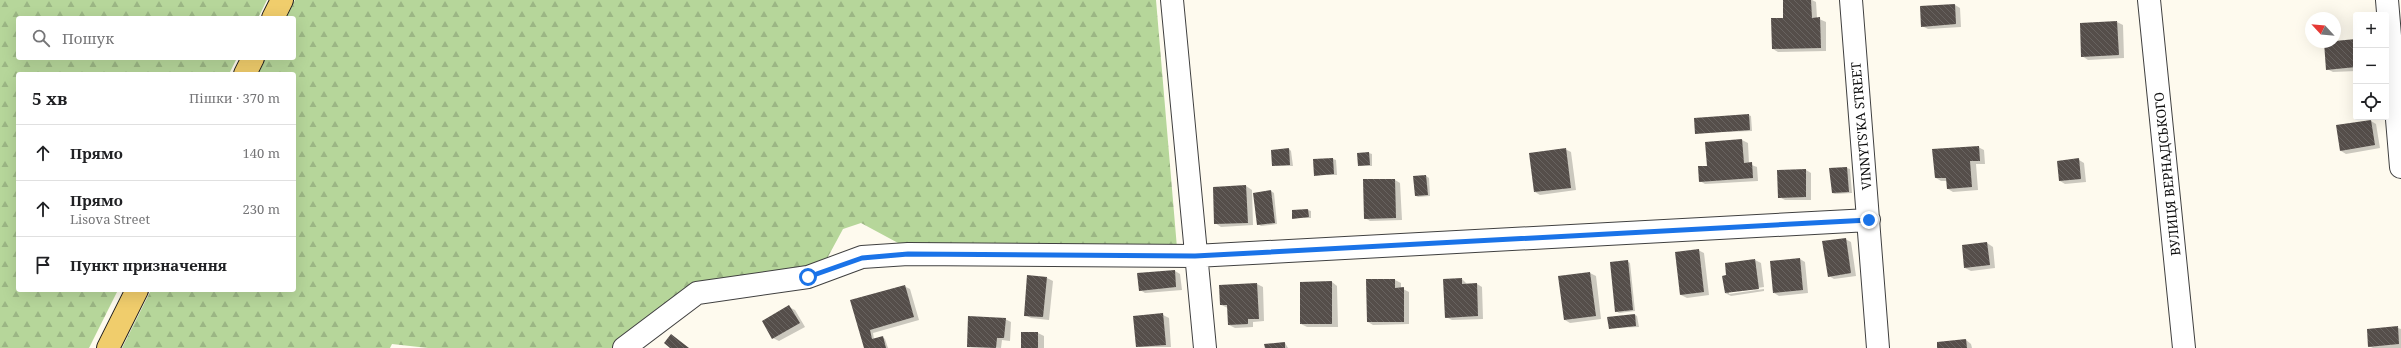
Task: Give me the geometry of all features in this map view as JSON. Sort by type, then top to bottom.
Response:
[{"type":"main road","points":[[274,16],[282,0]]},
{"type":"main road","points":[[246,72],[252,60]]},
{"type":"main road","points":[[108,348],[136,292]]},
{"type":"street","points":[[1172,0],[1195,256],[1205,348]]},
{"type":"street","name":"VINNYTS'KA STREET","points":[[1851,0],[1878,348]]},
{"type":"street","name":"ВУЛИЦЯ ВЕРНАДСЬКОГО","points":[[2149,0],[2184,348]]},
{"type":"street","points":[[2387,0],[2401,167]]},
{"type":"street","points":[[624,348],[696,293],[808,277],[862,258],[908,254],[1195,256],[1869,220]]},
{"type":"green space","points":[[0,0],[267,0],[259,16],[16,16],[16,60],[236,60],[230,72],[16,72],[16,292],[117,292],[89,348],[0,348]]},
{"type":"green space","points":[[295,0],[1156,0],[1177,248],[913,251],[861,223],[843,229],[823,266],[694,284],[612,348],[428,348],[392,344],[390,348],[122,348],[150,292],[296,292],[296,72],[259,72],[265,60],[296,60],[296,16],[287,16]]},
{"type":"building","points":[[1783,0],[1811,0],[1812,18],[1820,17],[1821,48],[1772,49],[1771,18],[1783,18]]},
{"type":"building","points":[[1955,4],[1956,24],[1921,27],[1920,6]]},
{"type":"building","points":[[2117,21],[2119,55],[2081,57],[2080,23]]},
{"type":"building","points":[[2353,39],[2353,67],[2326,70],[2324,48],[2341,48],[2341,40]]},
{"type":"building","points":[[1749,114],[1750,130],[1695,134],[1694,118]]},
{"type":"building","points":[[2371,120],[2375,145],[2340,151],[2336,125]]},
{"type":"building","points":[[1742,139],[1744,163],[1752,162],[1753,178],[1699,182],[1698,166],[1707,166],[1705,142]]},
{"type":"building","points":[[1979,146],[1980,161],[1970,161],[1972,187],[1947,189],[1946,178],[1935,178],[1932,149]]},
{"type":"building","points":[[1289,148],[1290,165],[1272,166],[1271,150]]},
{"type":"building","points":[[1566,148],[1571,188],[1534,192],[1529,153]]},
{"type":"building","points":[[1369,152],[1370,165],[1358,166],[1357,153]]},
{"type":"building","points":[[1333,158],[1334,174],[1314,176],[1313,159]]},
{"type":"building","points":[[2079,158],[2081,179],[2059,181],[2057,161]]},
{"type":"building","points":[[1847,167],[1849,192],[1832,193],[1829,168]]},
{"type":"building","points":[[1806,169],[1806,197],[1778,198],[1777,170]]},
{"type":"building","points":[[1426,175],[1428,195],[1415,196],[1413,176]]},
{"type":"building","points":[[1363,179],[1395,179],[1396,218],[1364,219]]},
{"type":"building","points":[[1246,185],[1248,223],[1214,224],[1213,187]]},
{"type":"building","points":[[1271,190],[1275,223],[1257,225],[1253,193]]},
{"type":"building","points":[[1308,209],[1309,217],[1292,219],[1292,210]]},
{"type":"building","points":[[1846,238],[1851,273],[1828,277],[1822,241]]},
{"type":"building","points":[[1987,242],[1990,265],[1964,268],[1962,245]]},
{"type":"building","points":[[1699,249],[1704,292],[1680,295],[1675,252]]},
{"type":"building","points":[[1800,258],[1803,290],[1773,293],[1770,261]]},
{"type":"building","points":[[1755,259],[1759,289],[1725,293],[1722,276],[1726,275],[1725,263]]},
{"type":"building","points":[[1628,260],[1633,310],[1615,312],[1610,262]]},
{"type":"building","points":[[1175,270],[1176,287],[1139,291],[1137,273]]},
{"type":"building","points":[[1590,272],[1596,316],[1564,320],[1558,276]]},
{"type":"building","points":[[1027,275],[1047,277],[1043,317],[1024,316]]},
{"type":"building","points":[[1462,278],[1462,284],[1477,283],[1478,316],[1445,318],[1443,279]]},
{"type":"building","points":[[1366,279],[1395,279],[1395,288],[1404,287],[1404,322],[1367,322]]},
{"type":"building","points":[[1332,281],[1332,324],[1300,324],[1300,282]]},
{"type":"building","points":[[1257,283],[1259,319],[1248,319],[1248,324],[1228,325],[1227,305],[1220,305],[1219,285]]},
{"type":"building","points":[[905,285],[914,317],[870,330],[872,339],[883,336],[886,348],[864,348],[850,300]]},
{"type":"building","points":[[789,305],[800,323],[772,339],[762,321]]},
{"type":"building","points":[[1163,313],[1166,345],[1136,347],[1133,316]]},
{"type":"building","points":[[1635,314],[1636,326],[1609,329],[1607,317]]},
{"type":"building","points":[[968,316],[1006,318],[1004,338],[997,338],[996,348],[967,347]]},
{"type":"building","points":[[2398,326],[2399,344],[2368,347],[2367,329]]},
{"type":"building","points":[[1021,332],[1038,332],[1038,348],[1021,348]]},
{"type":"building","points":[[671,334],[689,348],[670,348],[664,343]]},
{"type":"building","points":[[1966,339],[1967,348],[1937,348],[1937,342]]},
{"type":"building","points":[[1285,342],[1285,348],[1265,348],[1264,344]]},
{"type":"route","points":[[808,277],[862,258],[908,254],[1195,256],[1869,220]]}]
